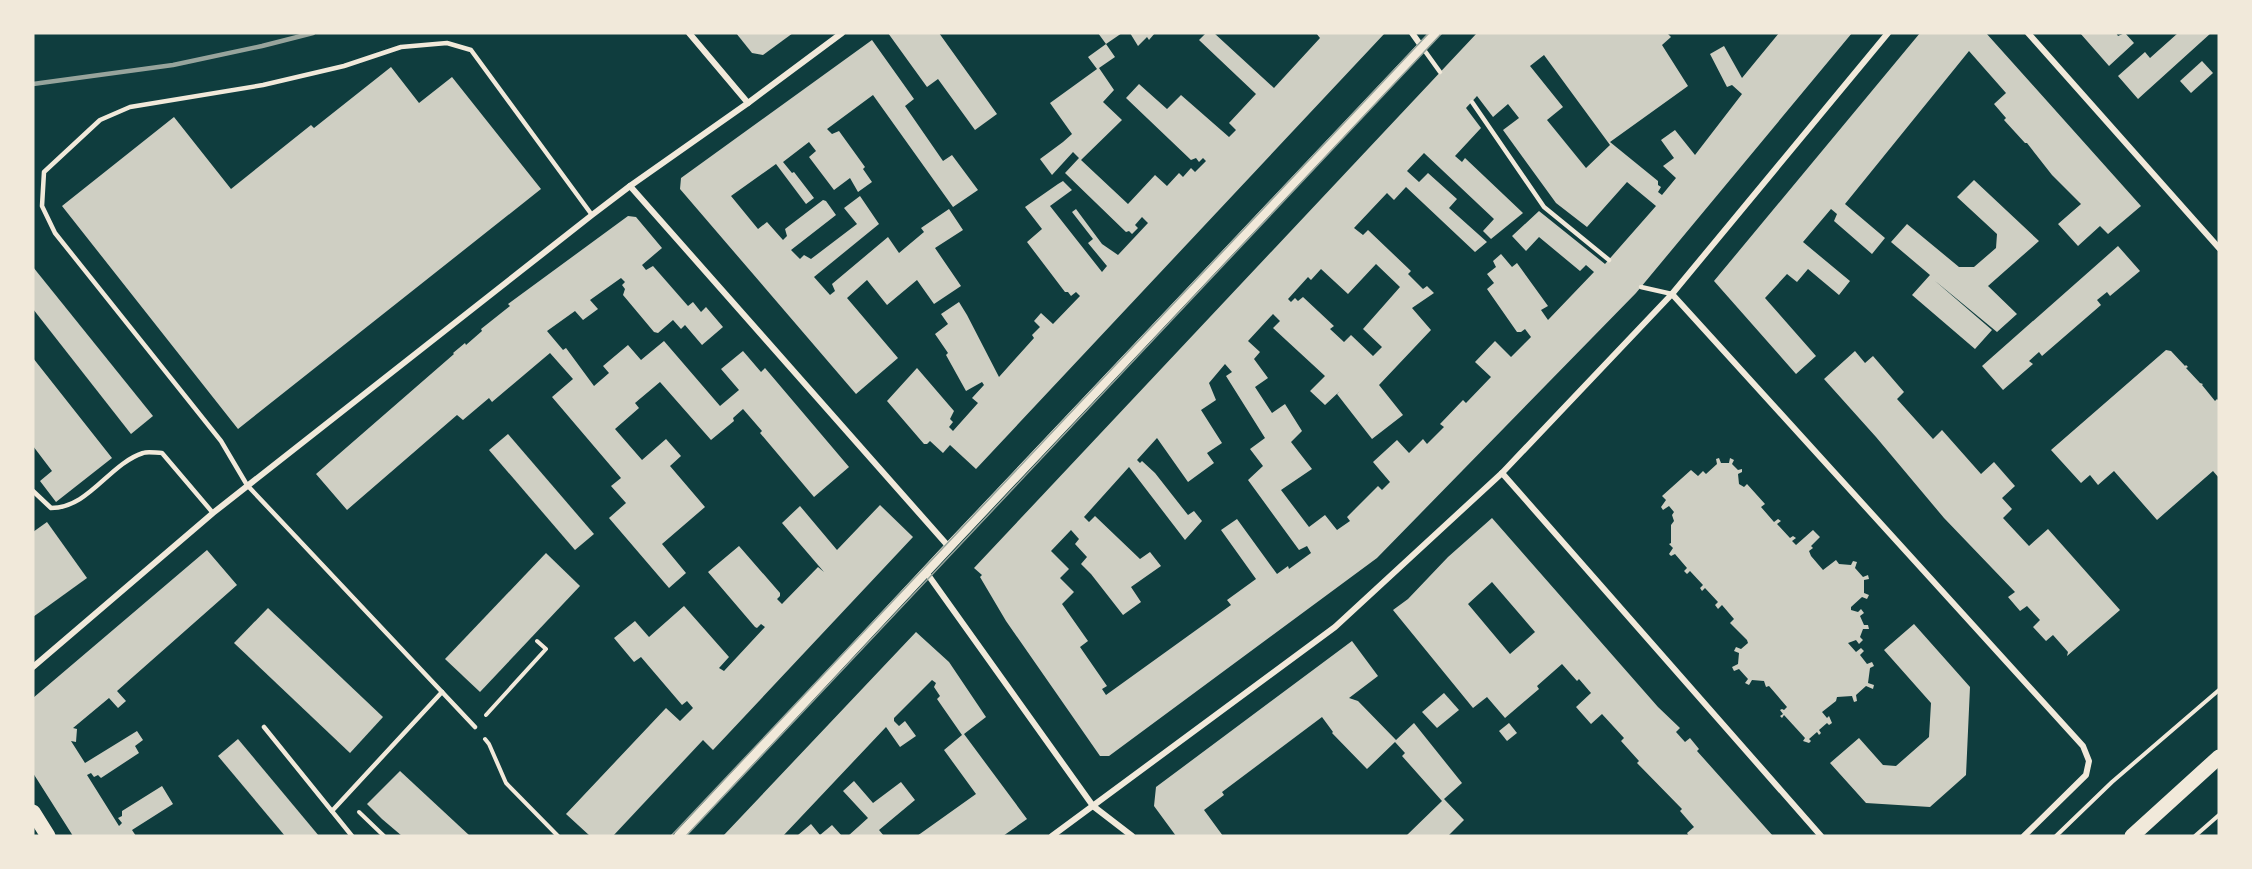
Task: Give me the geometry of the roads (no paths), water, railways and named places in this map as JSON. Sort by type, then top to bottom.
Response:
[{"type":"main road","points":[[2132,836],[2219,757]]},
{"type":"main road","points":[[33,812],[48,836]]},
{"type":"street","points":[[689,33],[748,103]]},
{"type":"street","points":[[33,667],[247,485],[630,186],[842,33]]},
{"type":"street","points":[[1412,33],[1422,47]]},
{"type":"street","points":[[679,836],[1435,33]]},
{"type":"street","points":[[1052,836],[1335,627],[1502,473],[1672,294],[1888,33]]},
{"type":"street","points":[[2028,33],[2219,248]]},
{"type":"street","points":[[630,186],[949,547]]},
{"type":"street","points":[[1672,294],[2083,746],[2089,762],[2086,775],[2024,836]]},
{"type":"street","points":[[1502,473],[1821,836]]},
{"type":"street","points":[[926,572],[1093,806],[1132,836]]},
{"type":"lane","points":[[475,727],[247,485],[221,441],[55,233],[42,206],[44,172],[100,120],[130,107],[263,85],[344,66],[401,47],[447,43],[471,50],[592,216]]},
{"type":"lane","points":[[1422,47],[1440,72]]},
{"type":"lane","points":[[1472,102],[1544,207],[1609,260]]},
{"type":"lane","points":[[1641,286],[1672,294]]},
{"type":"lane","points":[[33,491],[51,508],[62,508],[81,498],[123,465],[144,453],[162,453],[213,513]]},
{"type":"lane","points":[[332,811],[442,692]]},
{"type":"lane","points":[[264,728],[352,836]]},
{"type":"tram line","points":[[671,836],[1429,33]]},
{"type":"tram line","points":[[686,836],[1442,33]]},
{"type":"railway","points":[[33,84],[173,65],[313,33]]}]
